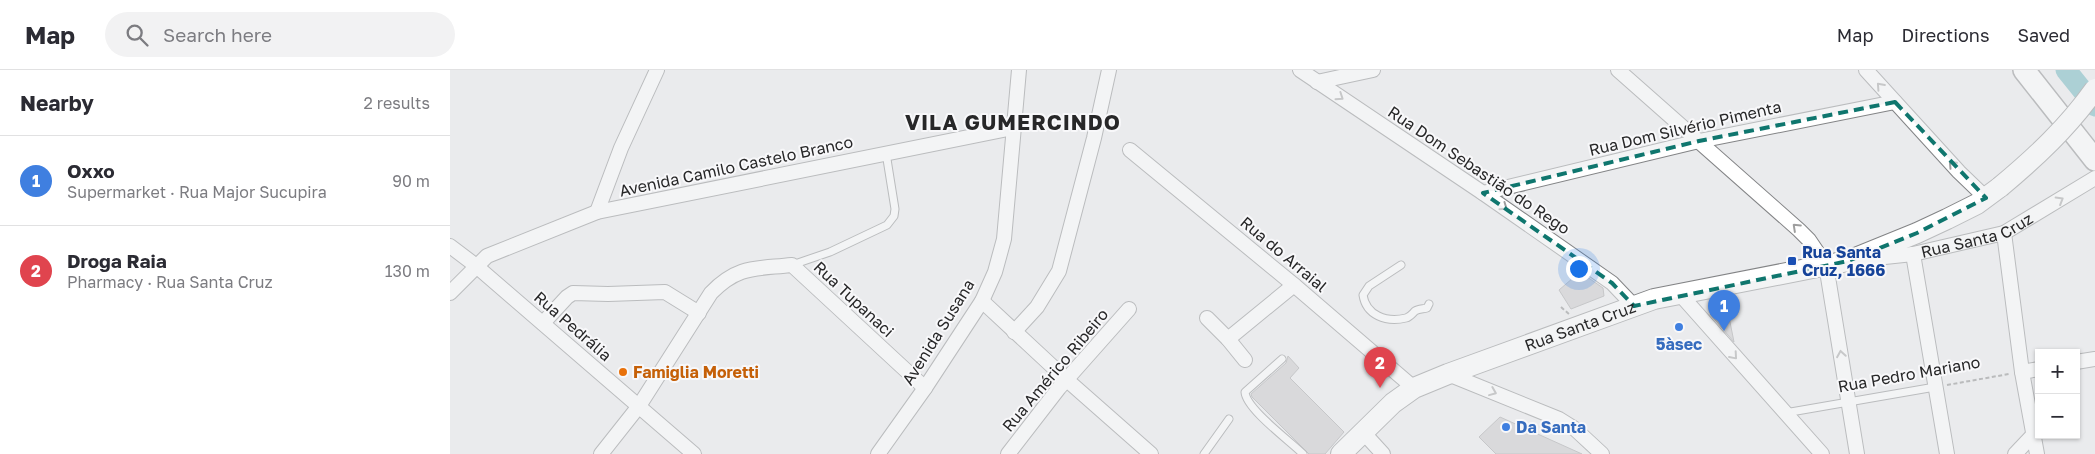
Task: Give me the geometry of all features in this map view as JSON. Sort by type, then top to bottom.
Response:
[{"type":"main road","points":[[2024,70],[2095,160]]},
{"type":"main road","name":"Rua Santa Cruz","points":[[1341,454],[1362,431],[1393,403],[1414,388],[1448,374],[1634,306],[1679,293],[1848,261],[1918,233],[1993,193],[2057,136],[2074,118],[2095,88]]},
{"type":"street","points":[[597,212],[621,148],[657,70]]},
{"type":"street","name":"Avenida Susana","points":[[878,454],[982,301],[995,272],[1004,239],[1019,70]]},
{"type":"street","points":[[1014,332],[1037,307],[1051,287],[1059,271],[1090,156],[1109,70]]},
{"type":"street","name":"Rua Dom Sebastião do Rego","points":[[1300,70],[1484,193],[1612,283],[1634,306]]},
{"type":"street","points":[[1317,82],[1373,70]]},
{"type":"street","points":[[1618,70],[1799,230],[1809,240],[1826,265],[1857,454]]},
{"type":"street","points":[[1866,70],[1959,172],[1993,193]]},
{"type":"street","name":"Rua Dom Silvério Pimenta","points":[[1484,193],[1699,141],[1895,102]]},
{"type":"street","name":"Avenida Camilo Castelo Branco","points":[[450,293],[475,265],[486,256],[499,249],[597,212],[1013,128]]},
{"type":"street","name":"Rua do Arraial","points":[[1130,150],[1294,285],[1414,388]]},
{"type":"street","name":"Rua Santa Cruz","points":[[1848,261],[1913,254],[2004,233],[2095,178]]},
{"type":"street","points":[[2004,233],[2022,372],[2037,454]]},
{"type":"street","name":"Rua Pedrália","points":[[450,246],[475,265],[694,454]]},
{"type":"street","points":[[1913,254],[1946,454]]},
{"type":"street","name":"Rua Tupanaci","points":[[601,454],[639,406],[712,293],[723,281],[733,274],[745,270],[792,265],[924,388]]},
{"type":"street","points":[[1228,339],[1294,285]]},
{"type":"street","points":[[543,323],[567,296],[573,293],[665,292],[699,313]]},
{"type":"street","points":[[1679,293],[1822,454]]},
{"type":"street","points":[[982,301],[1067,380],[1152,454]]},
{"type":"street","name":"Rua Américo Ribeiro","points":[[1008,454],[1067,380],[1129,309]]},
{"type":"street","points":[[1207,318],[1245,360]]},
{"type":"street","points":[[2080,361],[2095,359]]},
{"type":"street","points":[[2022,372],[2035,370]]},
{"type":"street","points":[[1448,374],[1559,419],[1575,429],[1602,454]]},
{"type":"street","points":[[1362,431],[1383,454]]},
{"type":"street","points":[[2015,454],[2033,435]]},
{"type":"lane","points":[[792,265],[830,252],[887,225],[894,216],[895,209],[886,153]]},
{"type":"lane","points":[[1401,265],[1369,286],[1363,295],[1365,306],[1376,316],[1408,318],[1416,310],[1427,308],[1429,304]]},
{"type":"lane","points":[[1282,360],[1245,392],[1245,398],[1262,417],[1304,454]]},
{"type":"lane","name":"Rua Pedro Mariano","points":[[1785,414],[1935,387]]},
{"type":"lane","points":[[1204,454],[1229,419]]},
{"type":"path","name":"Rua Pedro Mariano","points":[[1935,387],[2022,372]]},
{"type":"highlighted area","points":[[1895,102],[1986,198],[1917,233],[1848,261],[1634,306],[1612,283],[1483,193],[1699,141]]},
{"type":"building","points":[[1580,272],[1603,288],[1604,296],[1571,309],[1559,290]]},
{"type":"building","points":[[1728,312],[1734,342],[1710,314]]},
{"type":"building","points":[[1288,356],[1299,368],[1290,378],[1344,432],[1325,454],[1309,454],[1252,397],[1251,394],[1286,363]]},
{"type":"building","name":"Da Santa","points":[[1500,417],[1582,454],[1496,454],[1479,437]]},
{"type":"waterway","points":[[2066,70],[2095,106]]},
{"type":"place","name":"Rua Santa Cruz, 1666","points":[[1792,261]]},
{"type":"place","name":"5àsec","points":[[1679,327]]},
{"type":"place","name":"Oxxo","points":[[1724,331]]},
{"type":"place","name":"Famiglia Moretti","points":[[623,372]]},
{"type":"place","name":"Droga Raia","points":[[1380,388]]},
{"type":"place","name":"Da Santa","points":[[1506,427]]},
{"type":"district","name":"VILA GUMERCINDO","points":[[1013,123]]}]
